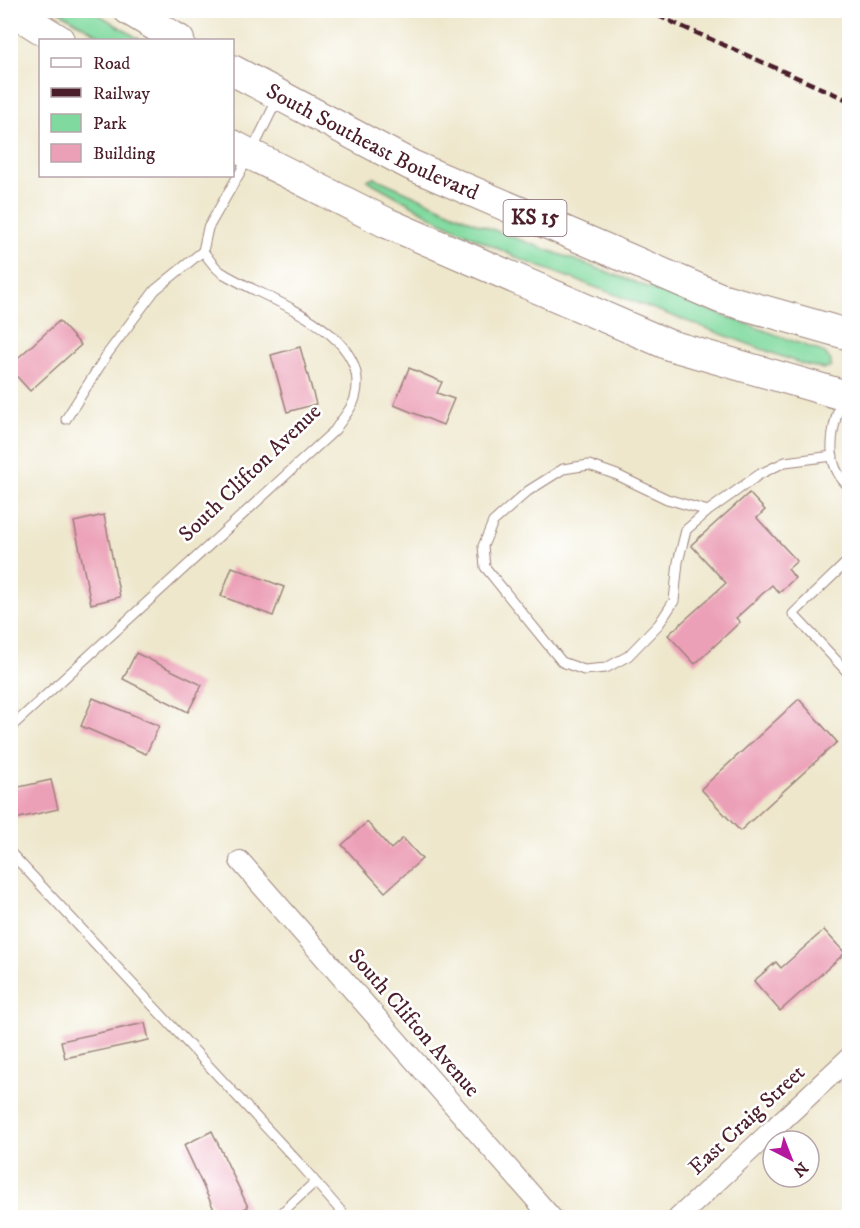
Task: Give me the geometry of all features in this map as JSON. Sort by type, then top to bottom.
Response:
[{"type":"main road","points":[[11,10],[57,39]]},
{"type":"main road","points":[[129,10],[176,39]]},
{"type":"main road","name":"South Southeast Boulevard","points":[[234,71],[411,165],[720,298],[849,335]]},
{"type":"main road","points":[[241,150],[387,223],[669,345],[847,390]]},
{"type":"street","name":"South Clifton Avenue","points":[[240,861],[552,1218]]},
{"type":"street","name":"East Craig Street","points":[[678,1218],[849,1057]]},
{"type":"lane","points":[[234,167],[241,150],[279,96]]},
{"type":"lane","points":[[66,419],[108,353],[155,290],[202,251],[208,228],[230,177]]},
{"type":"lane","name":"South Clifton Avenue","points":[[10,728],[335,429],[355,399],[356,372],[348,351],[323,327],[218,270],[202,251]]},
{"type":"lane","points":[[847,390],[833,433],[833,456],[837,472],[849,488]]},
{"type":"lane","points":[[708,512],[667,499],[617,475],[589,465],[563,469],[528,491],[493,522],[483,546],[485,567],[562,662],[584,670],[606,668],[628,656],[659,624],[674,601],[678,562],[686,530],[760,474],[785,462],[833,456]]},
{"type":"lane","points":[[849,559],[793,614],[849,675]]},
{"type":"lane","points":[[10,852],[347,1218]]},
{"type":"lane","points":[[276,1218],[315,1182]]},
{"type":"green space","points":[[58,11],[93,11],[139,39],[105,39]]},
{"type":"green space","points":[[373,177],[478,224],[825,353],[831,361],[831,367],[824,369],[802,364],[522,260],[442,222],[367,180]]},
{"type":"building","points":[[59,321],[81,345],[30,391],[10,369],[10,365]]},
{"type":"building","points":[[300,347],[316,404],[287,412],[271,355]]},
{"type":"building","points":[[409,368],[442,382],[437,393],[454,399],[443,425],[394,405]]},
{"type":"building","points":[[749,493],[765,510],[757,518],[797,561],[788,569],[795,578],[779,593],[772,585],[736,618],[740,622],[695,664],[668,635],[726,583],[691,545]]},
{"type":"building","points":[[104,515],[120,597],[91,604],[74,522]]},
{"type":"building","points":[[232,567],[284,587],[273,616],[221,596]]},
{"type":"building","points":[[136,653],[202,685],[188,712],[123,679]]},
{"type":"building","points":[[93,698],[159,726],[146,754],[81,726]]},
{"type":"building","points":[[799,699],[837,742],[740,831],[701,789]]},
{"type":"building","points":[[51,780],[58,809],[15,819],[10,801],[10,789]]},
{"type":"building","points":[[367,822],[391,849],[403,838],[422,859],[385,892],[342,845]]},
{"type":"building","points":[[824,930],[845,953],[780,1011],[754,981],[776,962],[781,968]]},
{"type":"building","points":[[145,1023],[149,1040],[65,1058],[61,1041]]},
{"type":"building","points":[[212,1131],[248,1207],[226,1218],[218,1218],[184,1145]]},
{"type":"railway","points":[[645,10],[850,101]]}]
